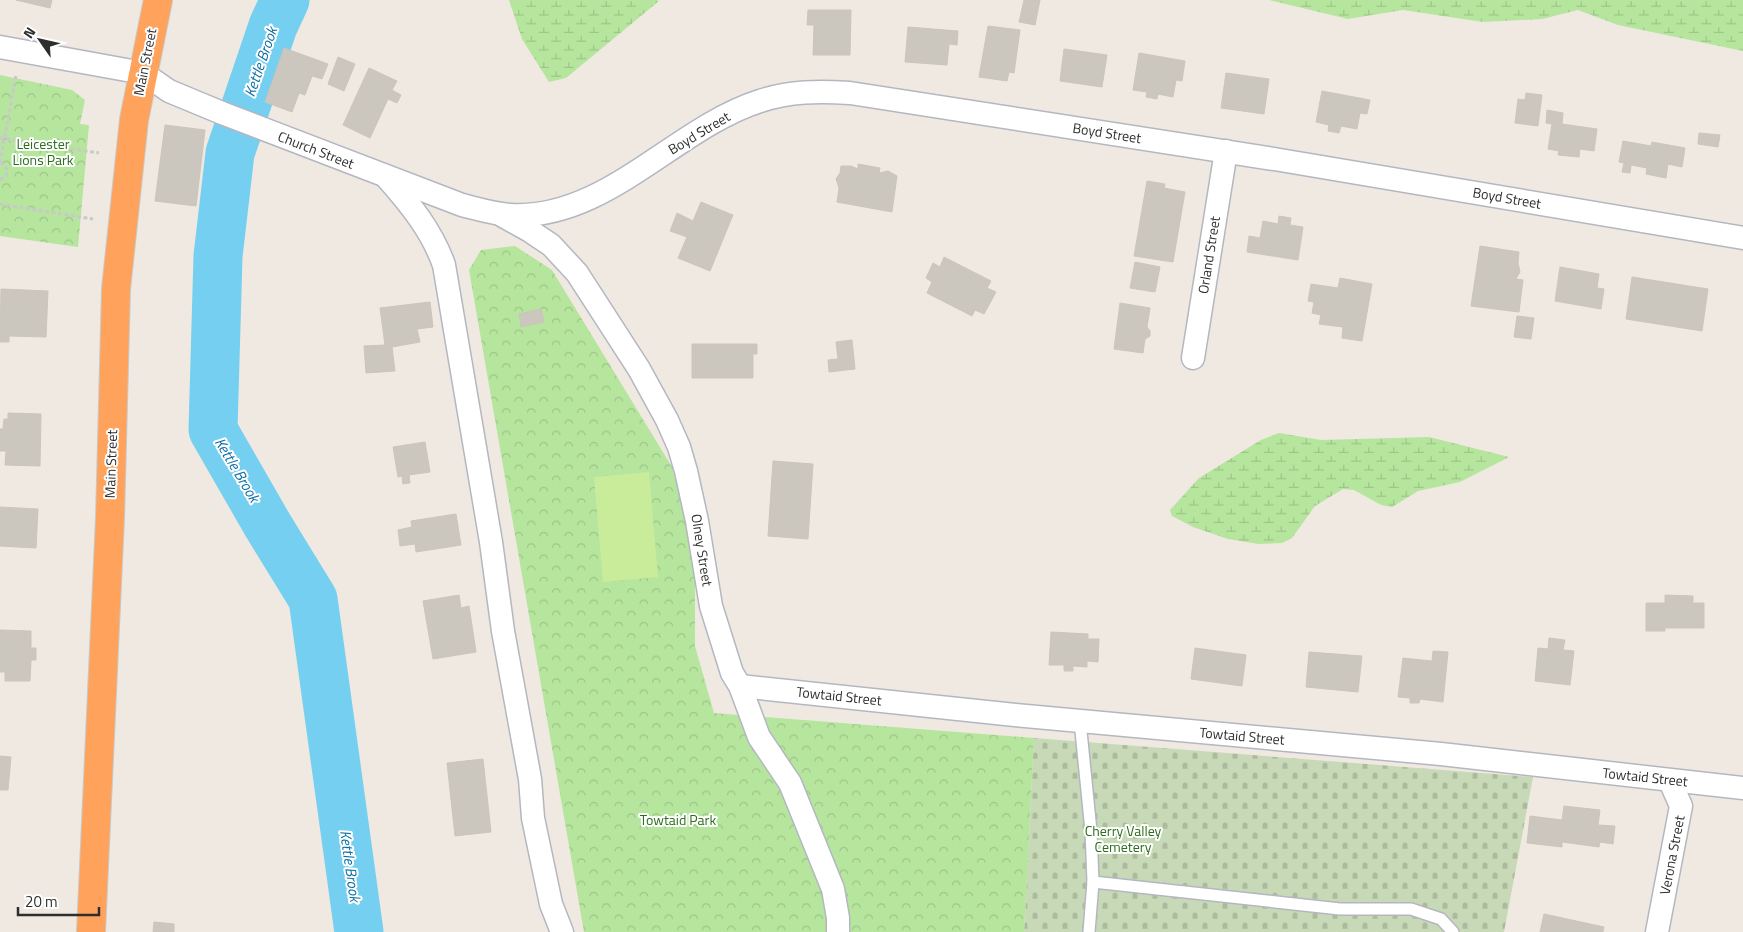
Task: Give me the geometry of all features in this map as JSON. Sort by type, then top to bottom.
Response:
[{"type":"highway","name":"Main Street","points":[[91,932],[110,518],[116,289],[134,120],[158,0]]},
{"type":"street","points":[[0,47],[143,74]]},
{"type":"street","name":"Church Street","points":[[143,74],[169,91],[222,113],[462,205],[495,213]]},
{"type":"street","name":"Boyd Street","points":[[495,213],[512,215],[530,214],[559,209],[582,201],[610,188],[713,123],[743,107],[773,97],[802,92],[850,93],[1226,151],[1743,238]]},
{"type":"street","name":"Orland Street","points":[[1192,358],[1226,151]]},
{"type":"street","points":[[387,177],[425,226],[444,265],[491,542],[503,631],[530,779],[534,818],[551,904],[562,932]]},
{"type":"street","name":"Olney Street","points":[[495,213],[530,231],[551,245],[577,273],[639,369],[667,420],[679,447],[686,471],[697,521],[711,606],[732,672],[740,686],[759,737],[790,783],[833,889],[838,918],[838,932]]},
{"type":"street","name":"Towtaid Street","points":[[740,686],[1080,721],[1441,754],[1743,788]]},
{"type":"street","name":"Verona Street","points":[[1656,932],[1681,806],[1670,781]]},
{"type":"lane","points":[[1080,721],[1091,831],[1093,882],[1089,932]]},
{"type":"lane","points":[[1093,882],[1340,909],[1411,909],[1441,919],[1453,932]]},
{"type":"path","points":[[0,180],[6,176],[7,171],[5,165],[0,163],[2,138],[17,68]]},
{"type":"path","points":[[2,138],[98,153]]},
{"type":"path","points":[[0,204],[93,219]]},
{"type":"green space","points":[[509,0],[659,1],[566,78],[549,82],[522,39]]},
{"type":"green space","points":[[1269,0],[1743,0],[1743,51],[1618,25],[1578,10],[1542,19],[1483,22],[1403,10],[1348,19]]},
{"type":"green space","name":"Leicester Lions Park","points":[[0,75],[72,90],[85,100],[80,124],[89,125],[78,247],[0,236]]},
{"type":"green space","name":"Towtaid Park","points":[[515,246],[552,270],[672,467],[695,550],[695,646],[714,713],[1034,738],[1024,932],[584,932],[469,270],[481,250]]},
{"type":"green space","points":[[1279,433],[1321,440],[1429,437],[1509,457],[1460,482],[1418,491],[1392,507],[1381,505],[1354,490],[1343,489],[1315,506],[1292,538],[1282,543],[1259,544],[1228,539],[1193,527],[1172,516],[1170,510],[1199,478],[1261,440]]},
{"type":"green space","points":[[649,472],[658,577],[603,582],[594,477]]},
{"type":"green space","name":"Cherry Valley Cemetery","points":[[1034,738],[1533,777],[1504,932],[1024,932]]},
{"type":"building","points":[[16,0],[52,0],[50,8]]},
{"type":"building","points":[[1024,0],[1040,0],[1035,25],[1019,22]]},
{"type":"building","points":[[808,10],[851,10],[850,55],[813,55],[814,25],[807,25]]},
{"type":"building","points":[[988,26],[1020,30],[1014,73],[1009,72],[1007,81],[979,77]]},
{"type":"building","points":[[908,27],[958,31],[957,45],[949,44],[947,65],[905,62]]},
{"type":"building","points":[[284,48],[328,64],[322,79],[312,76],[305,95],[299,93],[292,112],[265,102]]},
{"type":"building","points":[[1064,49],[1107,55],[1102,87],[1060,81]]},
{"type":"building","points":[[1139,53],[1185,61],[1182,81],[1176,80],[1173,97],[1158,94],[1157,99],[1146,97],[1147,92],[1133,90]]},
{"type":"building","points":[[338,57],[355,64],[344,91],[328,84]]},
{"type":"building","points":[[369,68],[397,81],[392,90],[401,95],[397,103],[388,99],[370,138],[343,125]]},
{"type":"building","points":[[1226,73],[1269,79],[1264,114],[1221,108]]},
{"type":"building","points":[[1322,91],[1370,100],[1367,114],[1360,113],[1357,129],[1341,126],[1339,133],[1328,131],[1329,125],[1316,122]]},
{"type":"building","points":[[1526,93],[1542,95],[1538,126],[1515,123],[1518,99],[1525,100]]},
{"type":"building","points":[[1547,110],[1563,113],[1562,124],[1597,129],[1594,151],[1580,149],[1579,157],[1558,155],[1559,151],[1548,149],[1552,124],[1546,123]]},
{"type":"building","points":[[165,125],[205,130],[196,206],[155,201]]},
{"type":"building","points":[[1699,133],[1720,135],[1718,147],[1698,144]]},
{"type":"building","points":[[1623,141],[1651,146],[1652,142],[1685,148],[1682,167],[1668,164],[1666,178],[1646,174],[1647,168],[1631,165],[1630,173],[1622,172],[1624,163],[1619,162]]},
{"type":"building","points":[[858,164],[880,168],[879,173],[888,171],[897,176],[892,212],[837,202],[839,188],[836,179],[840,173],[841,166],[851,166],[858,169]]},
{"type":"building","points":[[1147,181],[1165,184],[1164,188],[1185,192],[1173,262],[1134,256]]},
{"type":"building","points":[[701,202],[733,215],[710,271],[678,258],[687,237],[670,231],[677,213],[693,221]]},
{"type":"building","points":[[1279,216],[1291,218],[1290,225],[1303,227],[1298,260],[1247,252],[1249,236],[1260,238],[1263,221],[1278,224]]},
{"type":"building","points":[[1480,246],[1519,252],[1518,263],[1520,272],[1516,279],[1523,280],[1519,312],[1471,306]]},
{"type":"building","points":[[944,257],[991,281],[987,288],[996,292],[984,314],[975,310],[972,316],[927,293],[932,282],[926,278],[933,263],[940,267]]},
{"type":"building","points":[[1135,262],[1160,267],[1155,292],[1130,288]]},
{"type":"building","points":[[1560,267],[1599,274],[1597,288],[1604,289],[1601,309],[1555,301]]},
{"type":"building","points":[[1632,277],[1708,289],[1702,331],[1626,319]]},
{"type":"building","points":[[1340,278],[1372,284],[1362,341],[1342,338],[1343,327],[1319,324],[1321,315],[1312,313],[1314,302],[1308,301],[1311,284],[1338,288]]},
{"type":"building","points":[[1,289],[48,291],[46,337],[9,336],[9,342],[0,342]]},
{"type":"building","points":[[430,302],[433,327],[417,329],[420,342],[392,347],[395,371],[366,373],[364,346],[385,345],[380,308]]},
{"type":"building","points":[[1120,303],[1150,308],[1147,327],[1150,331],[1150,336],[1145,339],[1143,353],[1114,349]]},
{"type":"building","points":[[541,309],[544,322],[521,327],[519,314]]},
{"type":"building","points":[[1517,316],[1534,318],[1531,339],[1514,337]]},
{"type":"building","points":[[852,340],[855,369],[829,372],[828,360],[838,359],[836,342]]},
{"type":"building","points":[[692,344],[757,344],[757,354],[753,354],[753,378],[692,378]]},
{"type":"building","points":[[8,413],[41,414],[40,466],[5,465],[6,451],[0,451],[0,429],[3,429],[4,419],[8,419]]},
{"type":"building","points":[[425,442],[430,472],[409,475],[410,483],[403,484],[402,476],[398,477],[393,447]]},
{"type":"building","points":[[773,461],[813,464],[808,539],[768,536]]},
{"type":"building","points":[[0,507],[38,509],[36,548],[0,546]]},
{"type":"building","points":[[456,514],[461,545],[416,552],[415,544],[400,546],[398,530],[412,527],[411,521]]},
{"type":"building","points":[[459,595],[461,608],[469,606],[476,652],[433,659],[423,601]]},
{"type":"building","points":[[1665,595],[1693,596],[1693,603],[1704,603],[1704,628],[1665,628],[1665,631],[1646,631],[1646,603],[1665,603]]},
{"type":"building","points":[[0,630],[31,631],[31,648],[36,648],[36,660],[31,660],[30,681],[5,681],[5,672],[0,672]]},
{"type":"building","points":[[1051,632],[1088,634],[1088,639],[1099,639],[1098,662],[1087,661],[1087,667],[1073,666],[1073,671],[1064,671],[1064,665],[1049,665]]},
{"type":"building","points":[[1549,638],[1565,640],[1563,650],[1574,651],[1570,685],[1535,681],[1538,648],[1548,649]]},
{"type":"building","points":[[1195,648],[1246,655],[1242,686],[1191,679]]},
{"type":"building","points":[[1433,651],[1448,652],[1443,702],[1420,699],[1419,703],[1410,703],[1410,698],[1398,697],[1403,658],[1432,661]]},
{"type":"building","points":[[1309,652],[1362,656],[1358,692],[1306,687]]},
{"type":"building","points":[[0,756],[11,757],[8,790],[0,790]]},
{"type":"building","points":[[483,759],[491,832],[455,836],[447,763]]},
{"type":"building","points":[[1564,806],[1600,810],[1598,825],[1615,826],[1613,844],[1600,842],[1599,847],[1562,842],[1562,847],[1527,843],[1530,816],[1562,820]]},
{"type":"building","points":[[1544,914],[1604,927],[1603,932],[1540,932]]},
{"type":"building","points":[[154,922],[174,924],[174,932],[153,932]]},
{"type":"waterway","name":"Kettle Brook","points":[[285,0],[273,26],[230,153],[218,256],[213,430],[313,599],[359,932]]}]
